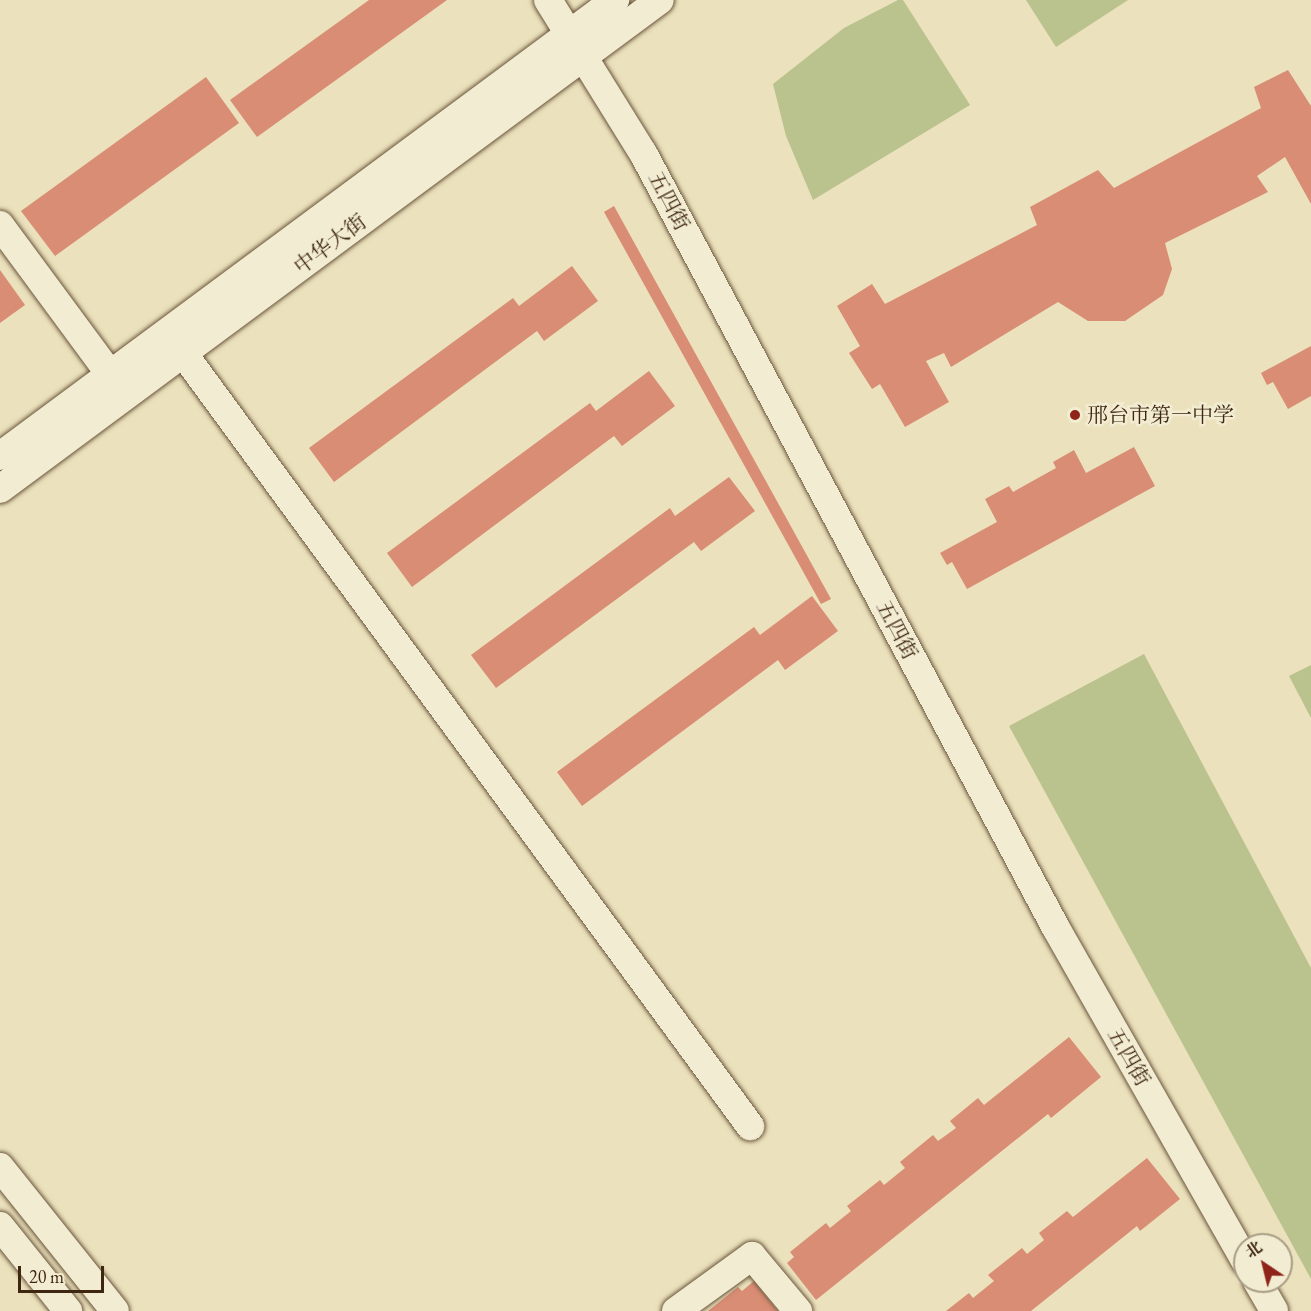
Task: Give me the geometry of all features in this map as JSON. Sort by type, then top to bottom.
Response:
[{"type":"street","name":"五四街","points":[[548,0],[643,153],[1056,928],[1233,1240]]},
{"type":"street","name":"中华大街","points":[[0,489],[183,353],[577,45],[615,0]]},
{"type":"street","name":"中华大街","points":[[0,456],[110,374],[577,45],[660,0]]},
{"type":"street","points":[[0,225],[110,374]]},
{"type":"street","points":[[183,353],[750,1126]]},
{"type":"street","points":[[0,1167],[115,1311]]},
{"type":"street","points":[[0,1226],[68,1311]]},
{"type":"street","points":[[676,1311],[752,1256],[798,1311]]},
{"type":"street","points":[[1264,1293],[1274,1311]]},
{"type":"green space","points":[[898,0],[903,0],[970,105],[813,200],[786,136],[773,84],[844,28]]},
{"type":"green space","points":[[1026,0],[1128,0],[1056,47]]},
{"type":"green space","points":[[1144,654],[1311,968],[1311,1279],[1293,1246],[1293,1233],[1286,1233],[1009,726]]},
{"type":"green space","points":[[1311,665],[1311,718],[1289,676]]},
{"type":"building","points":[[369,0],[447,0],[257,137],[230,100]]},
{"type":"building","points":[[1288,70],[1311,106],[1311,204],[1285,157],[1257,176],[1268,192],[1165,243],[1172,269],[1163,295],[1125,321],[1088,321],[1058,302],[951,367],[944,353],[926,361],[949,402],[905,427],[880,384],[872,389],[849,353],[860,346],[837,306],[872,284],[885,304],[1037,225],[1030,207],[1098,170],[1114,188],[1261,108],[1254,87]]},
{"type":"building","points":[[206,77],[239,123],[55,256],[21,211]]},
{"type":"building","points":[[614,206],[831,599],[821,604],[604,212]]},
{"type":"building","points":[[572,266],[598,301],[544,341],[537,331],[334,482],[309,448],[513,298],[519,306]]},
{"type":"building","points":[[0,270],[25,305],[0,323]]},
{"type":"building","points":[[1311,346],[1311,396],[1288,409],[1273,382],[1267,385],[1261,373]]},
{"type":"building","points":[[649,371],[675,406],[622,446],[614,436],[412,587],[387,553],[590,403],[596,411]]},
{"type":"building","points":[[1134,447],[1155,486],[967,589],[952,562],[947,565],[940,553],[997,522],[985,499],[1009,486],[1013,492],[1056,468],[1053,462],[1074,450],[1086,473]]},
{"type":"building","points":[[729,477],[755,511],[701,551],[694,542],[496,688],[471,655],[670,508],[675,516]]},
{"type":"building","points":[[812,596],[838,631],[785,670],[778,660],[582,806],[557,772],[754,627],[760,635]]},
{"type":"building","points":[[1069,1037],[1101,1077],[1051,1118],[1048,1114],[816,1300],[787,1263],[794,1257],[790,1252],[826,1223],[830,1228],[851,1211],[847,1206],[880,1180],[884,1185],[905,1168],[900,1162],[933,1135],[938,1141],[956,1128],[950,1121],[978,1098],[984,1105]]},
{"type":"building","points":[[1147,1158],[1180,1199],[1140,1231],[1137,1226],[1031,1311],[946,1311],[969,1293],[973,1298],[994,1281],[988,1275],[1022,1248],[1027,1254],[1044,1240],[1039,1233],[1067,1211],[1073,1217]]},
{"type":"building","points":[[754,1281],[778,1311],[708,1311],[738,1287],[742,1291]]},
{"type":"place","name":"邢台市第一中学","points":[[1075,415]]}]
